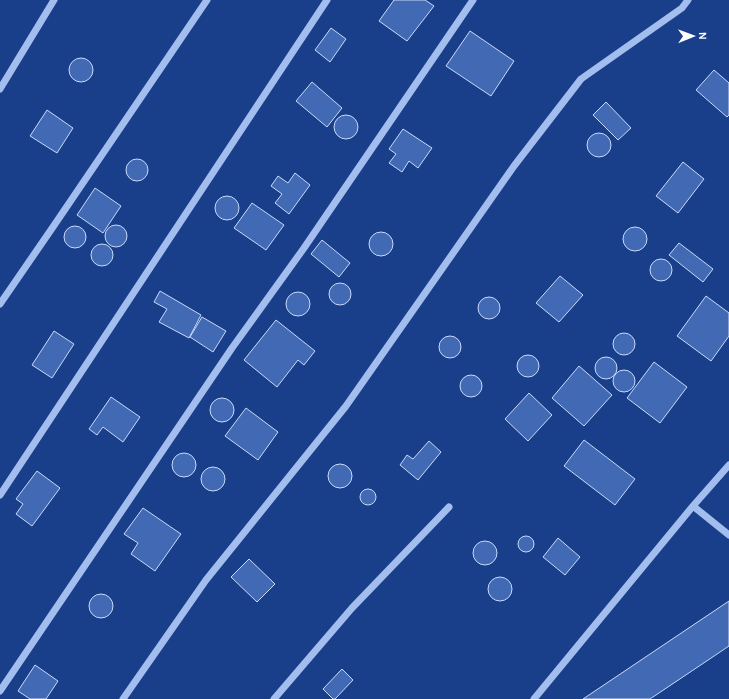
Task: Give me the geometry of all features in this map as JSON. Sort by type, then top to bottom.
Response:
[{"type":"street","points":[[0,89],[54,0]]},
{"type":"street","points":[[0,304],[207,0]]},
{"type":"street","points":[[0,495],[327,0]]},
{"type":"street","points":[[0,691],[232,348],[304,248],[473,0]]},
{"type":"street","points":[[123,699],[206,580],[346,406],[514,166],[581,79],[682,8],[688,0]]},
{"type":"street","points":[[534,699],[693,506],[729,465]]},
{"type":"street","points":[[693,506],[729,535]]},
{"type":"street","points":[[274,699],[352,608],[449,507]]},
{"type":"building","points":[[394,0],[425,0],[434,6],[407,41],[379,21]]},
{"type":"building","points":[[331,28],[346,39],[330,62],[315,50]]},
{"type":"building","points":[[470,31],[514,61],[491,96],[446,66]]},
{"type":"building","points":[[81,58],[89,62],[93,70],[89,78],[81,82],[73,78],[69,70],[73,62]]},
{"type":"building","points":[[714,70],[729,83],[729,115],[727,117],[696,90]]},
{"type":"building","points":[[312,82],[342,108],[327,127],[296,101]]},
{"type":"building","points":[[606,102],[631,128],[618,140],[593,115]]},
{"type":"building","points":[[47,110],[73,128],[57,153],[30,136]]},
{"type":"building","points":[[346,115],[354,119],[358,127],[354,135],[346,139],[338,135],[334,127],[338,119]]},
{"type":"building","points":[[403,129],[432,148],[418,168],[409,161],[402,172],[389,163],[396,154],[389,149]]},
{"type":"building","points":[[599,133],[607,137],[611,145],[607,153],[599,157],[591,153],[587,145],[591,137]]},
{"type":"building","points":[[137,159],[145,162],[148,170],[145,178],[137,181],[129,178],[126,170],[129,162]]},
{"type":"building","points":[[683,162],[704,179],[678,213],[656,196]]},
{"type":"building","points":[[295,173],[310,185],[289,214],[275,203],[282,194],[271,186],[278,176],[288,183]]},
{"type":"building","points":[[95,188],[121,206],[103,233],[77,215]]},
{"type":"building","points":[[227,196],[235,200],[239,208],[235,216],[227,220],[219,216],[215,208],[219,200]]},
{"type":"building","points":[[252,203],[284,225],[266,250],[234,228]]},
{"type":"building","points":[[112,225],[120,225],[127,232],[127,240],[120,247],[112,247],[105,240],[105,232]]},
{"type":"building","points":[[75,226],[83,229],[86,237],[83,245],[75,248],[67,245],[64,237],[67,229]]},
{"type":"building","points":[[635,227],[643,231],[647,239],[643,247],[635,251],[627,247],[623,239],[627,231]]},
{"type":"building","points":[[381,232],[389,236],[393,244],[389,252],[381,256],[373,252],[369,244],[373,236]]},
{"type":"building","points":[[322,240],[350,263],[339,277],[311,254]]},
{"type":"building","points":[[679,243],[713,269],[703,282],[669,255]]},
{"type":"building","points":[[102,244],[110,247],[113,255],[110,263],[102,266],[94,263],[91,255],[94,247]]},
{"type":"building","points":[[661,259],[669,262],[672,270],[669,278],[661,281],[653,278],[650,270],[653,262]]},
{"type":"building","points":[[560,276],[583,295],[559,322],[536,303]]},
{"type":"building","points":[[340,283],[348,286],[351,294],[348,302],[340,305],[332,302],[329,294],[332,286]]},
{"type":"building","points":[[160,291],[201,315],[189,338],[159,322],[167,309],[154,302]]},
{"type":"building","points":[[298,292],[306,296],[310,304],[306,312],[298,316],[290,312],[286,304],[290,296]]},
{"type":"building","points":[[706,296],[729,313],[729,336],[711,361],[677,336]]},
{"type":"building","points":[[489,297],[497,300],[500,308],[497,316],[489,319],[481,316],[478,308],[481,300]]},
{"type":"building","points":[[202,317],[226,331],[213,352],[190,337]]},
{"type":"building","points":[[276,320],[315,351],[304,365],[298,360],[277,387],[244,360]]},
{"type":"building","points":[[54,331],[74,344],[52,378],[32,365]]},
{"type":"building","points":[[624,333],[632,336],[635,344],[632,352],[624,355],[616,352],[613,344],[616,336]]},
{"type":"building","points":[[450,336],[458,339],[461,347],[458,355],[450,358],[442,355],[439,347],[442,339]]},
{"type":"building","points":[[528,355],[536,358],[539,366],[536,374],[528,377],[520,374],[517,366],[520,358]]},
{"type":"building","points":[[606,357],[614,360],[617,368],[614,376],[606,379],[598,376],[595,368],[598,360]]},
{"type":"building","points":[[654,362],[687,387],[660,423],[627,398]]},
{"type":"building","points":[[579,366],[612,395],[584,426],[552,398]]},
{"type":"building","points":[[624,370],[632,373],[635,381],[632,389],[624,392],[616,389],[613,381],[616,373]]},
{"type":"building","points":[[471,375],[479,378],[482,386],[479,394],[471,397],[463,394],[460,386],[463,378]]},
{"type":"building","points":[[529,393],[552,415],[528,441],[505,419]]},
{"type":"building","points":[[111,397],[140,417],[123,442],[103,427],[97,435],[89,429]]},
{"type":"building","points":[[222,398],[230,402],[234,410],[230,418],[222,422],[214,418],[210,410],[214,402]]},
{"type":"building","points":[[246,408],[278,432],[258,460],[225,436]]},
{"type":"building","points":[[584,440],[635,479],[615,505],[564,466]]},
{"type":"building","points":[[429,441],[441,452],[418,480],[400,465],[407,455],[413,459]]},
{"type":"building","points":[[184,453],[192,457],[196,465],[192,473],[184,477],[176,473],[172,465],[176,457]]},
{"type":"building","points":[[340,464],[348,468],[352,476],[348,484],[340,488],[332,484],[328,476],[332,468]]},
{"type":"building","points":[[213,467],[221,471],[225,479],[221,487],[213,491],[205,487],[201,479],[205,471]]},
{"type":"building","points":[[37,471],[60,488],[32,526],[16,514],[23,504],[16,499]]},
{"type":"building","points":[[368,489],[374,491],[376,497],[374,503],[368,505],[362,503],[360,497],[362,491]]},
{"type":"building","points":[[143,508],[181,534],[155,571],[131,554],[138,543],[124,534]]},
{"type":"building","points":[[526,536],[532,538],[534,544],[532,550],[526,552],[520,550],[518,544],[520,538]]},
{"type":"building","points":[[558,538],[580,557],[565,575],[543,557]]},
{"type":"building","points":[[485,541],[493,545],[497,553],[493,561],[485,565],[477,561],[473,553],[477,545]]},
{"type":"building","points":[[249,559],[275,584],[257,602],[231,577]]},
{"type":"building","points":[[500,577],[508,581],[512,589],[508,597],[500,601],[492,597],[488,589],[492,581]]},
{"type":"building","points":[[101,594],[109,598],[113,606],[109,614],[101,618],[93,614],[89,606],[93,598]]},
{"type":"building","points":[[729,601],[729,646],[650,699],[583,699]]},
{"type":"building","points":[[35,665],[58,681],[46,699],[30,699],[18,691]]},
{"type":"building","points":[[342,669],[353,680],[335,699],[333,699],[323,689]]}]
